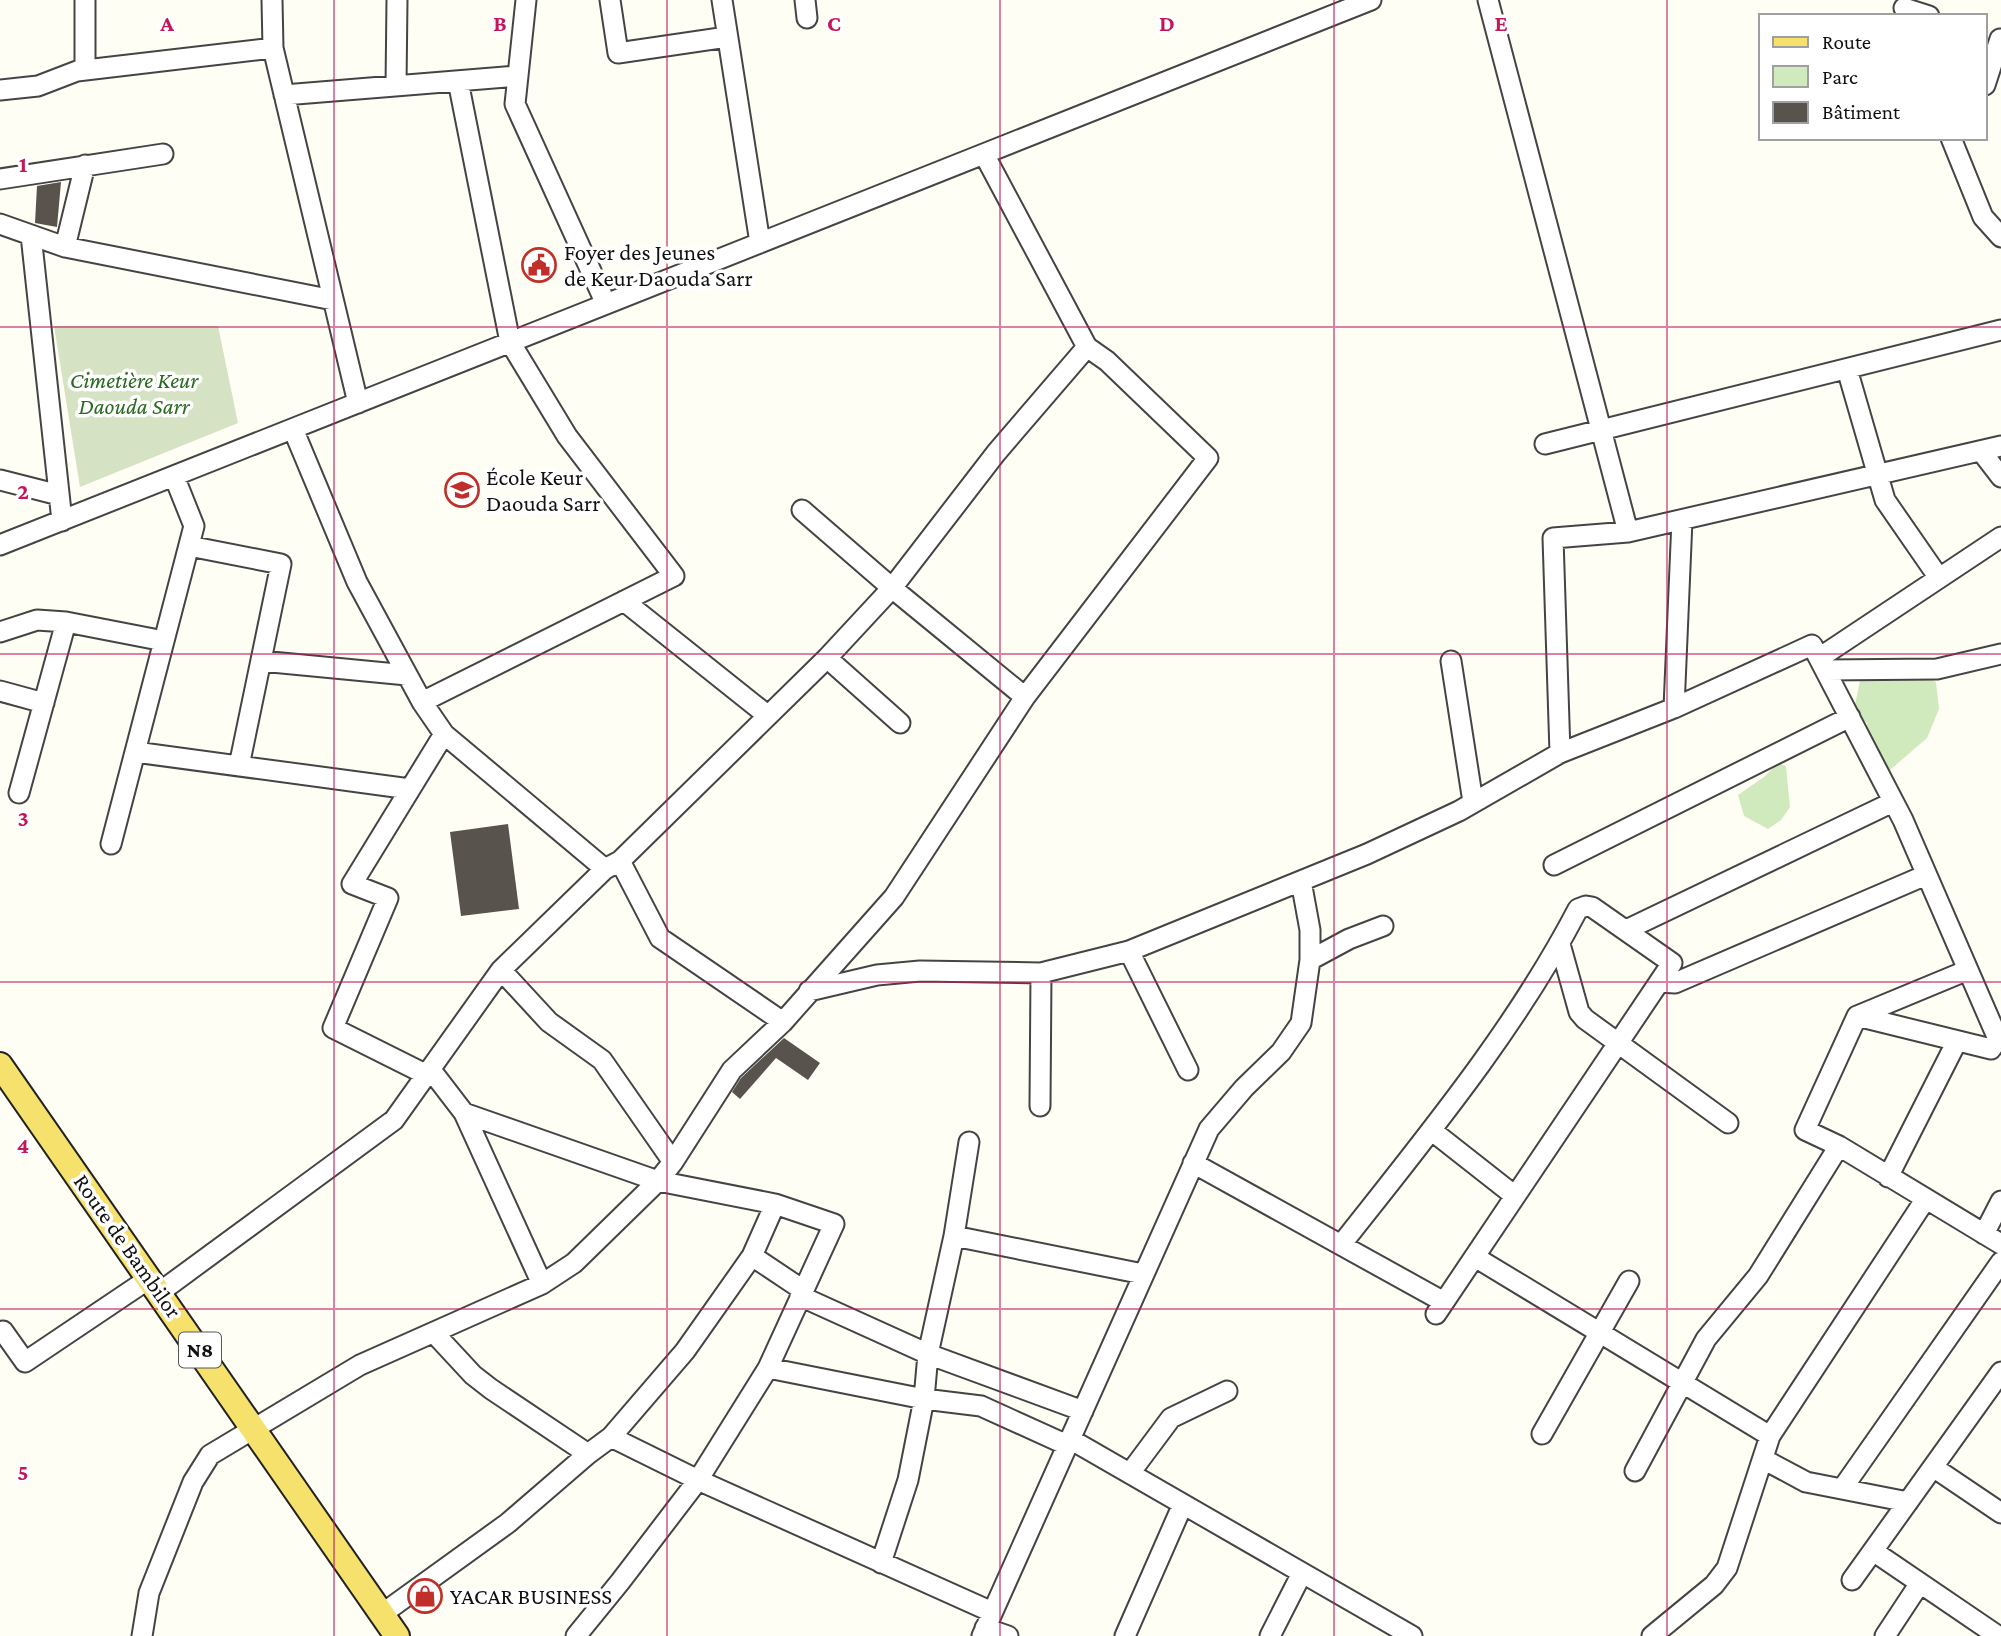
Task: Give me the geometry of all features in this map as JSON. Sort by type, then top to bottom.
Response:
[{"type":"main road","name":"Route de Bambilor","points":[[0,1065],[397,1636]]},
{"type":"street","points":[[85,0],[85,70]]},
{"type":"street","points":[[272,0],[273,48],[358,403]]},
{"type":"street","points":[[397,0],[397,86]]},
{"type":"street","points":[[526,0],[515,104],[606,304]]},
{"type":"street","points":[[610,0],[618,53],[727,37]]},
{"type":"street","points":[[722,0],[760,243]]},
{"type":"street","points":[[0,545],[1371,0]]},
{"type":"street","points":[[1488,0],[1628,532]]},
{"type":"street","points":[[1903,8],[1922,14]]},
{"type":"street","points":[[1987,79],[2001,39]]},
{"type":"street","points":[[0,90],[38,86],[85,70],[273,48]]},
{"type":"street","points":[[284,95],[518,76]]},
{"type":"street","points":[[422,702],[674,576],[567,436],[510,342],[458,82]]},
{"type":"street","points":[[1952,140],[1983,217],[2001,237]]},
{"type":"street","points":[[1960,161],[1967,140]]},
{"type":"street","points":[[0,179],[163,154]]},
{"type":"street","points":[[142,1636],[149,1593],[193,1482],[210,1455],[360,1365],[542,1284],[574,1263],[658,1181],[732,1070],[783,1022],[808,990],[894,897],[1025,697],[1208,458],[1107,361],[1087,347],[984,154]]},
{"type":"street","points":[[65,247],[85,165]]},
{"type":"street","points":[[0,224],[65,247],[333,300]]},
{"type":"street","points":[[31,235],[62,521]]},
{"type":"street","points":[[1545,444],[2001,330]]},
{"type":"street","points":[[0,1334],[3,1331],[25,1362],[155,1285],[394,1119],[501,970],[827,658],[892,588],[996,453],[1087,347]]},
{"type":"street","points":[[1847,369],[1885,500],[1939,578]]},
{"type":"street","points":[[292,429],[357,582],[422,702],[444,734],[612,865],[660,938],[783,1022]]},
{"type":"street","points":[[1560,753],[1553,538],[1628,532],[2001,446]]},
{"type":"street","points":[[1981,451],[2001,477]]},
{"type":"street","points":[[111,844],[194,526],[174,476]]},
{"type":"street","points":[[0,480],[59,495]]},
{"type":"street","points":[[802,510],[1025,697]]},
{"type":"street","points":[[1674,708],[1682,520]]},
{"type":"street","points":[[1823,664],[1939,578],[2001,537]]},
{"type":"street","points":[[189,546],[281,564],[239,766]]},
{"type":"street","points":[[624,601],[766,715]]},
{"type":"street","points":[[0,632],[37,620],[65,622],[164,641]]},
{"type":"street","points":[[19,793],[65,622]]},
{"type":"street","points":[[808,990],[877,975],[920,971],[1041,974],[1129,951],[1367,854],[1473,802],[1560,753],[1674,708],[1812,645],[1893,802],[1999,1039],[1991,1049],[1857,1017]]},
{"type":"street","points":[[1823,664],[1937,669],[2001,654]]},
{"type":"street","points":[[827,658],[900,723]]},
{"type":"street","points":[[261,661],[407,675]]},
{"type":"street","points":[[1451,661],[1473,802]]},
{"type":"street","points":[[0,691],[44,703]]},
{"type":"street","points":[[1554,865],[1850,717]]},
{"type":"street","points":[[444,734],[352,884],[388,898],[333,1028],[429,1072],[464,1113],[542,1284]]},
{"type":"street","points":[[135,752],[410,789]]},
{"type":"street","points":[[1626,930],[1893,802]]},
{"type":"street","points":[[1659,982],[1675,983],[1926,875]]},
{"type":"street","points":[[987,1626],[1209,1129],[1244,1088],[1281,1052],[1301,1023],[1310,960],[1310,930],[1301,881]]},
{"type":"street","points":[[1193,1163],[1342,1245],[1440,1308],[1672,962],[1586,906],[1578,909],[1560,944],[1478,1069],[1342,1245]]},
{"type":"street","points":[[1310,960],[1349,939],[1383,926]]},
{"type":"street","points":[[1560,944],[1579,1012],[1585,1019],[1728,1123]]},
{"type":"street","points":[[1129,951],[1188,1070]]},
{"type":"street","points":[[501,970],[549,1022],[602,1060],[673,1162]]},
{"type":"street","points":[[1968,970],[1857,1017],[1805,1130],[1839,1146],[1992,1239],[2001,1201]]},
{"type":"street","points":[[1040,1107],[1041,974]]},
{"type":"street","points":[[1888,1177],[1957,1041]]},
{"type":"street","points":[[464,1113],[658,1181],[775,1204],[834,1224],[768,1368],[698,1480],[576,1636]]},
{"type":"street","points":[[1431,1130],[1515,1196]]},
{"type":"street","points":[[881,1563],[908,1480],[924,1399],[928,1354],[954,1236],[969,1142]]},
{"type":"street","points":[[1635,1471],[1706,1339],[1758,1276],[1839,1146]]},
{"type":"street","points":[[1653,1636],[1714,1585],[1727,1568],[1770,1436],[1926,1199]]},
{"type":"street","points":[[382,1614],[508,1523],[611,1437],[685,1351],[752,1256],[775,1204]]},
{"type":"street","points":[[954,1236],[1143,1274]]},
{"type":"street","points":[[752,1256],[802,1293],[928,1354],[1083,1411]]},
{"type":"street","points":[[1475,1257],[1770,1436]]},
{"type":"street","points":[[1842,1489],[2001,1262]]},
{"type":"street","points":[[1542,1434],[1629,1281]]},
{"type":"street","points":[[434,1333],[482,1382],[588,1454]]},
{"type":"street","points":[[768,1368],[924,1399],[981,1406],[1069,1442],[1130,1473],[1411,1636]]},
{"type":"street","points":[[1853,1580],[1999,1379]]},
{"type":"street","points":[[1130,1473],[1171,1418],[1227,1391]]},
{"type":"street","points":[[611,1437],[698,1480],[881,1563],[1008,1636]]},
{"type":"street","points":[[1763,1459],[1806,1482],[1908,1503]]},
{"type":"street","points":[[1933,1467],[2001,1513]]},
{"type":"street","points":[[1125,1636],[1183,1504]]},
{"type":"street","points":[[1873,1551],[1998,1636]]},
{"type":"street","points":[[1270,1636],[1303,1573]]},
{"type":"street","points":[[1885,1636],[1920,1583]]},
{"type":"green space","name":"Cimetière Keur Daouda Sarr","points":[[54,326],[218,326],[238,423],[80,487]]},
{"type":"green space","points":[[1919,673],[1936,682],[1939,709],[1927,738],[1890,770],[1868,752],[1867,723],[1853,715],[1861,675]]},
{"type":"green space","points":[[1778,763],[1786,766],[1790,807],[1781,820],[1768,829],[1744,816],[1738,795],[1764,777]]},
{"type":"building","points":[[61,182],[57,227],[35,223],[37,186]]},
{"type":"building","points":[[508,824],[519,909],[461,916],[450,832]]},
{"type":"building","points":[[784,1038],[820,1063],[808,1080],[776,1058],[740,1099],[732,1092],[741,1078]]},
{"type":"place","name":"Foyer des Jeunes de Keur Daouda Sarr","points":[[539,265]]},
{"type":"place","name":"École Keur Daouda Sarr","points":[[462,490]]},
{"type":"place","name":"YACAR BUSINESS","points":[[425,1596]]}]
